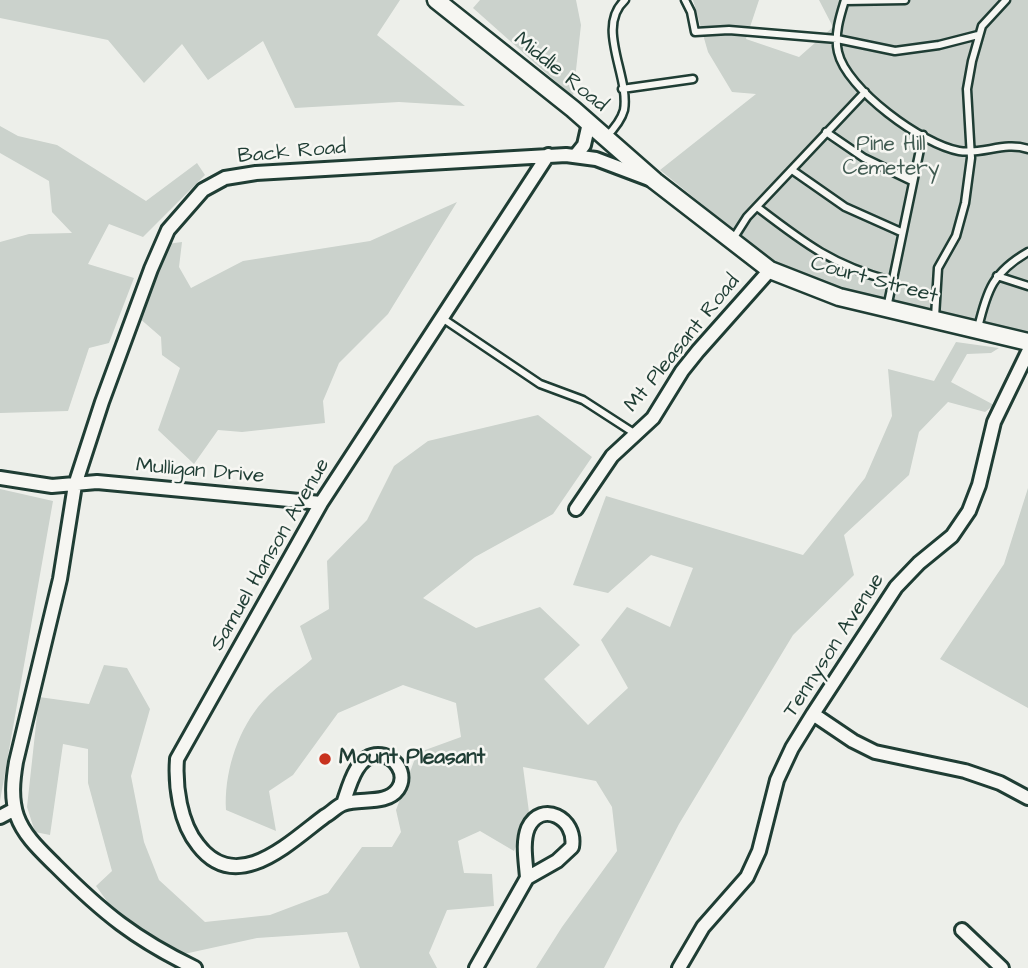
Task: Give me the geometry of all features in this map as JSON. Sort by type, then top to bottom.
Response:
[{"type":"street","name":"Middle Road","points":[[436,0],[606,136],[655,181]]},
{"type":"street","points":[[576,155],[584,145],[589,123]]},
{"type":"street","name":"Back Road","points":[[15,809],[13,788],[16,762],[60,579],[75,485],[102,402],[160,246],[179,216],[203,190],[225,178],[249,174],[548,155],[576,155],[605,162],[655,181]]},
{"type":"street","name":"Samuel Hanson Avenue","points":[[343,804],[356,771],[365,759],[386,756],[397,765],[401,778],[397,790],[391,795],[343,804],[270,857],[249,865],[229,866],[210,858],[195,843],[186,822],[177,781],[177,758],[321,503],[548,155]]},
{"type":"street","name":"Court Street","points":[[655,181],[770,270],[814,289],[1028,342]]},
{"type":"street","name":"Mt Pleasant Road","points":[[576,509],[612,456],[653,418],[690,361],[770,270]]},
{"type":"street","name":"Tennyson Avenue","points":[[680,968],[703,928],[738,889],[750,871],[777,780],[792,748],[813,714],[895,587],[919,562],[952,536],[965,518],[979,485],[994,422],[1028,352]]},
{"type":"street","points":[[0,478],[28,484],[75,485]]},
{"type":"street","name":"Mulligan Drive","points":[[75,485],[97,482],[321,503]]},
{"type":"street","points":[[813,714],[853,741],[875,752],[965,771],[1000,783],[1028,798]]},
{"type":"street","points":[[0,817],[15,809],[21,826],[37,847],[103,912],[142,940],[195,968]]},
{"type":"street","points":[[475,968],[527,878],[557,860],[572,847],[570,827],[561,817],[541,816],[529,828],[525,843],[527,878]]},
{"type":"street","points":[[962,930],[1002,968]]},
{"type":"lane","points":[[606,136],[621,119],[624,102],[613,23],[619,6],[625,0]]},
{"type":"lane","points":[[685,0],[691,12],[695,32],[729,30],[837,39],[895,51],[939,45],[978,35]]},
{"type":"lane","points":[[905,0],[845,0],[837,50],[842,63],[865,92],[891,116],[951,149],[970,151],[1009,145],[1028,149]]},
{"type":"lane","points":[[935,319],[938,268],[958,226],[965,203],[970,151],[967,89],[978,35],[988,18],[1006,0]]},
{"type":"lane","points":[[622,89],[693,79]]},
{"type":"lane","points":[[732,242],[741,224],[865,92]]},
{"type":"lane","points":[[826,132],[864,158],[912,181]]},
{"type":"lane","points":[[887,308],[923,135]]},
{"type":"lane","points":[[792,170],[845,207],[901,232]]},
{"type":"lane","points":[[757,207],[828,258],[891,281]]},
{"type":"lane","points":[[978,329],[988,290],[997,276],[1012,261],[1028,252]]},
{"type":"lane","points":[[997,276],[1028,286]]},
{"type":"lane","points":[[442,318],[540,384],[583,400],[634,433]]},
{"type":"green space","points":[[0,0],[400,0],[377,35],[465,106],[399,102],[295,108],[263,41],[208,80],[182,44],[144,83],[108,40],[0,18]]},
{"type":"green space","points":[[480,0],[576,0],[581,25],[573,97],[473,8]]},
{"type":"green space","name":"Pine Hill Cemetery","points":[[693,0],[759,0],[746,39],[799,57],[833,27],[819,0],[1028,0],[1028,332],[835,286],[794,272],[768,258],[660,170],[756,94],[732,92],[708,52]]},
{"type":"green space","points":[[0,126],[18,136],[57,145],[146,201],[197,163],[205,175],[143,237],[109,224],[88,264],[134,278],[109,343],[89,348],[68,411],[0,413],[0,242],[29,234],[72,233],[52,212],[49,181],[0,153]]},
{"type":"green space","points":[[457,202],[388,314],[339,363],[323,401],[325,423],[242,432],[218,430],[194,464],[158,430],[180,368],[162,355],[161,337],[138,317],[167,244],[182,242],[179,267],[191,288],[243,261],[370,241]]},
{"type":"green space","points":[[956,342],[999,348],[991,353],[967,354],[951,382],[994,405],[985,412],[948,402],[919,432],[909,475],[844,535],[854,575],[793,635],[679,824],[604,968],[536,968],[617,851],[612,807],[596,781],[523,767],[529,812],[514,851],[480,831],[458,841],[464,873],[492,874],[494,906],[447,910],[429,953],[437,968],[360,968],[347,932],[257,938],[184,954],[117,915],[96,886],[112,871],[88,783],[88,749],[63,744],[50,835],[35,832],[27,807],[39,697],[89,704],[104,665],[127,668],[150,709],[131,776],[144,842],[159,880],[205,922],[270,915],[328,893],[362,847],[392,847],[401,832],[396,810],[417,753],[461,737],[456,703],[403,685],[338,713],[293,775],[269,791],[276,831],[226,810],[229,769],[243,730],[258,707],[312,659],[300,626],[329,609],[327,561],[367,520],[394,466],[428,441],[538,415],[592,457],[553,514],[475,557],[423,598],[476,628],[540,607],[580,645],[544,679],[588,725],[628,688],[601,640],[627,607],[670,627],[693,568],[651,555],[608,593],[573,585],[606,496],[803,555],[865,478],[892,416],[888,369],[934,381]]},
{"type":"green space","points":[[1028,488],[1028,708],[940,659],[1004,564]]},
{"type":"green space","points":[[0,489],[53,501],[0,801]]},
{"type":"place","name":"Mount Pleasant","points":[[325,759]]}]
